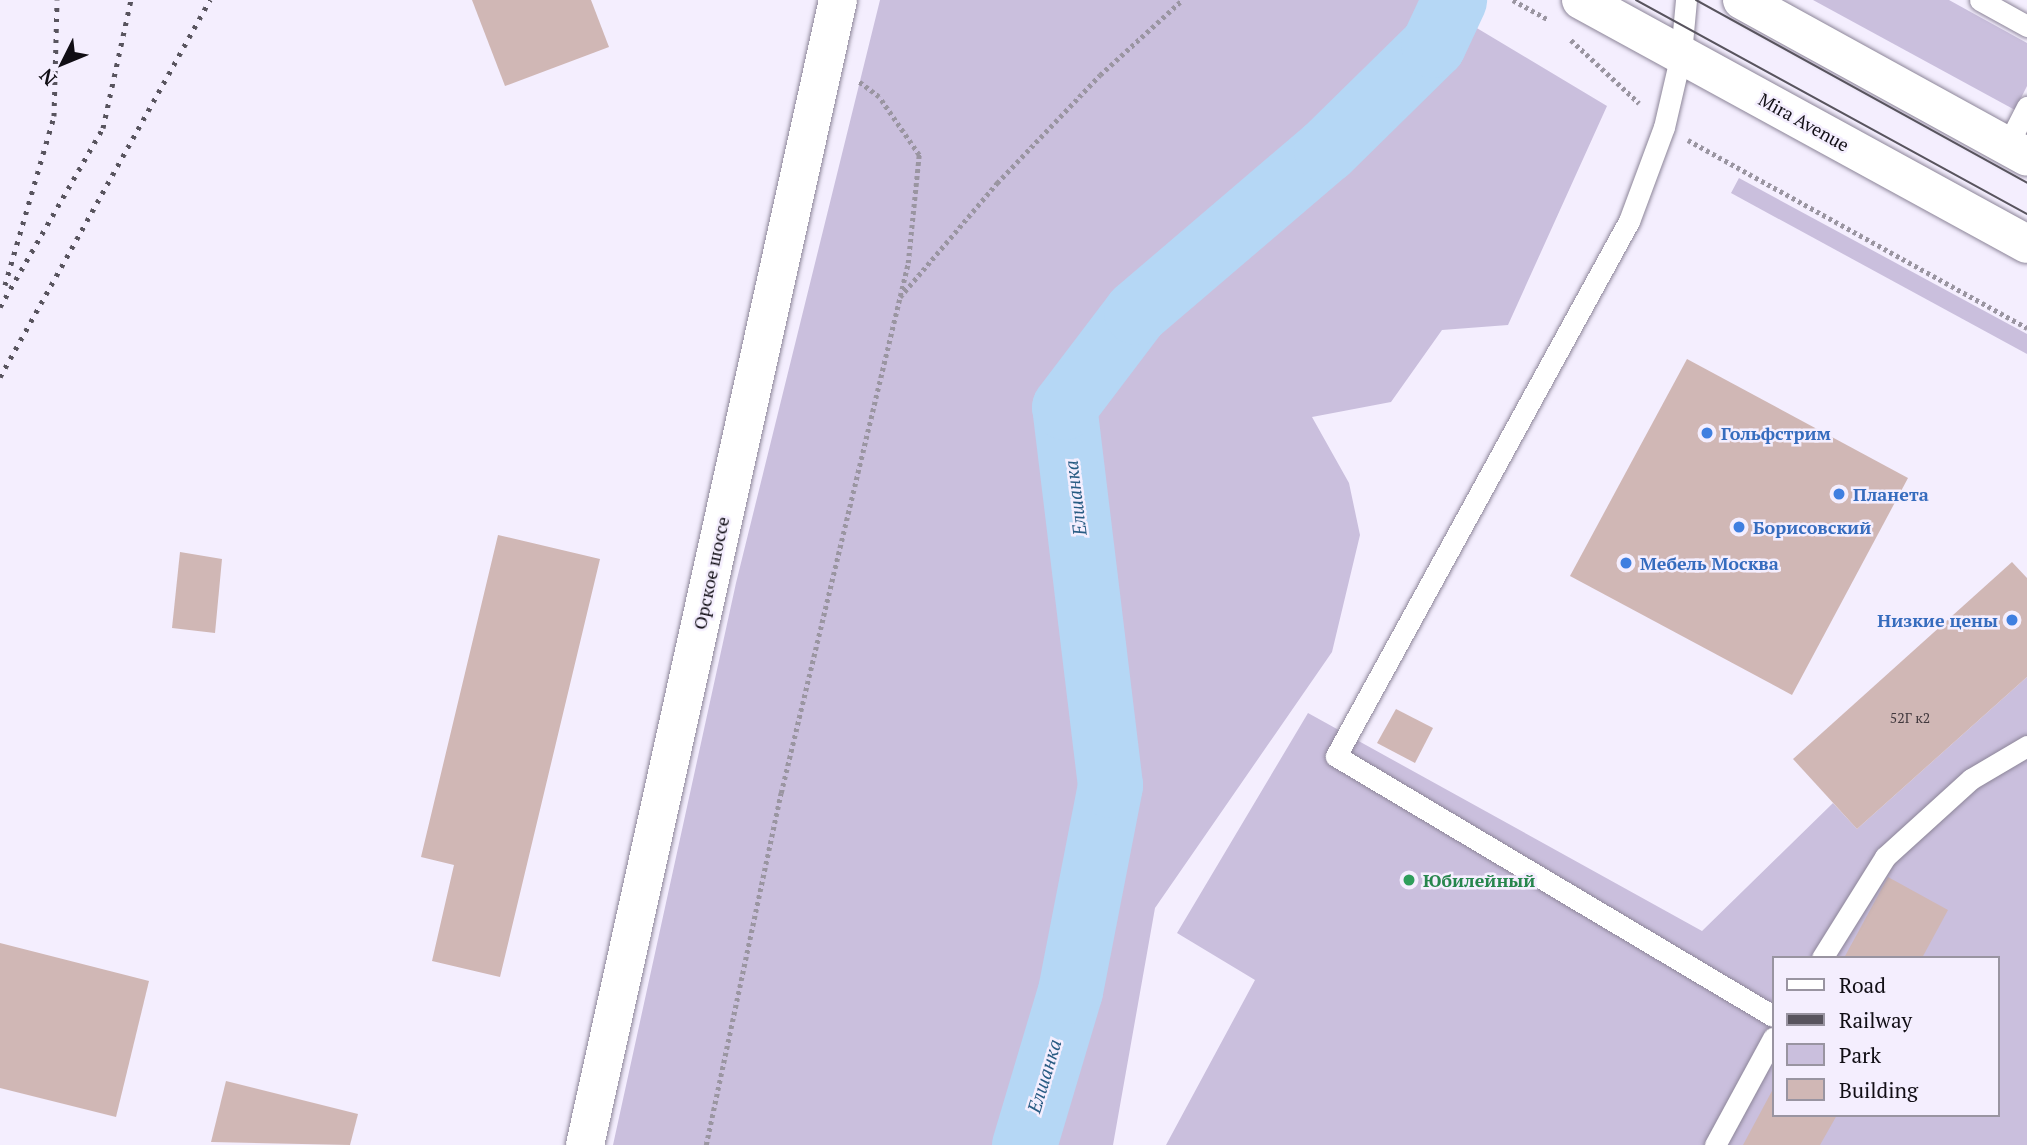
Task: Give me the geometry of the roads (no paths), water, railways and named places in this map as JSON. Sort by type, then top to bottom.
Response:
[{"type":"main road","name":"Орское шоссе","points":[[585,1145],[838,0]]},
{"type":"main road","points":[[1742,0],[2017,152]]},
{"type":"main road","name":"Mira Avenue","points":[[1563,16],[1681,54],[2027,244]]},
{"type":"lane","points":[[1686,0],[1681,54],[1664,127],[1629,221],[1336,756],[1772,1015]]},
{"type":"lane","points":[[1980,0],[2027,26]]},
{"type":"lane","points":[[2017,152],[2027,107]]},
{"type":"lane","points":[[1823,956],[1885,857],[1971,779],[2027,746]]},
{"type":"lane","points":[[1714,1145],[1772,1040]]},
{"type":"waterway","name":"Елшанка","points":[[1024,1145],[1070,991],[1110,785],[1064,407],[1136,312],[1326,150],[1433,45],[1454,0]]},
{"type":"tram line","points":[[1636,0],[2027,214]]},
{"type":"tram line","points":[[1696,0],[2027,183]]},
{"type":"railway","points":[[5,285],[54,116],[57,0]]},
{"type":"railway","points":[[0,307],[103,128],[131,0]]},
{"type":"railway","points":[[0,377],[210,0]]},
{"type":"place","name":"Гольфстрим","points":[[1707,433]]},
{"type":"place","name":"Планета","points":[[1839,494]]},
{"type":"place","name":"Борисовский","points":[[1739,527]]},
{"type":"place","name":"Мебель Москва","points":[[1626,563]]},
{"type":"place","name":"Низкие цены","points":[[2012,620]]},
{"type":"place","name":"Юбилейный","points":[[1409,880]]}]
